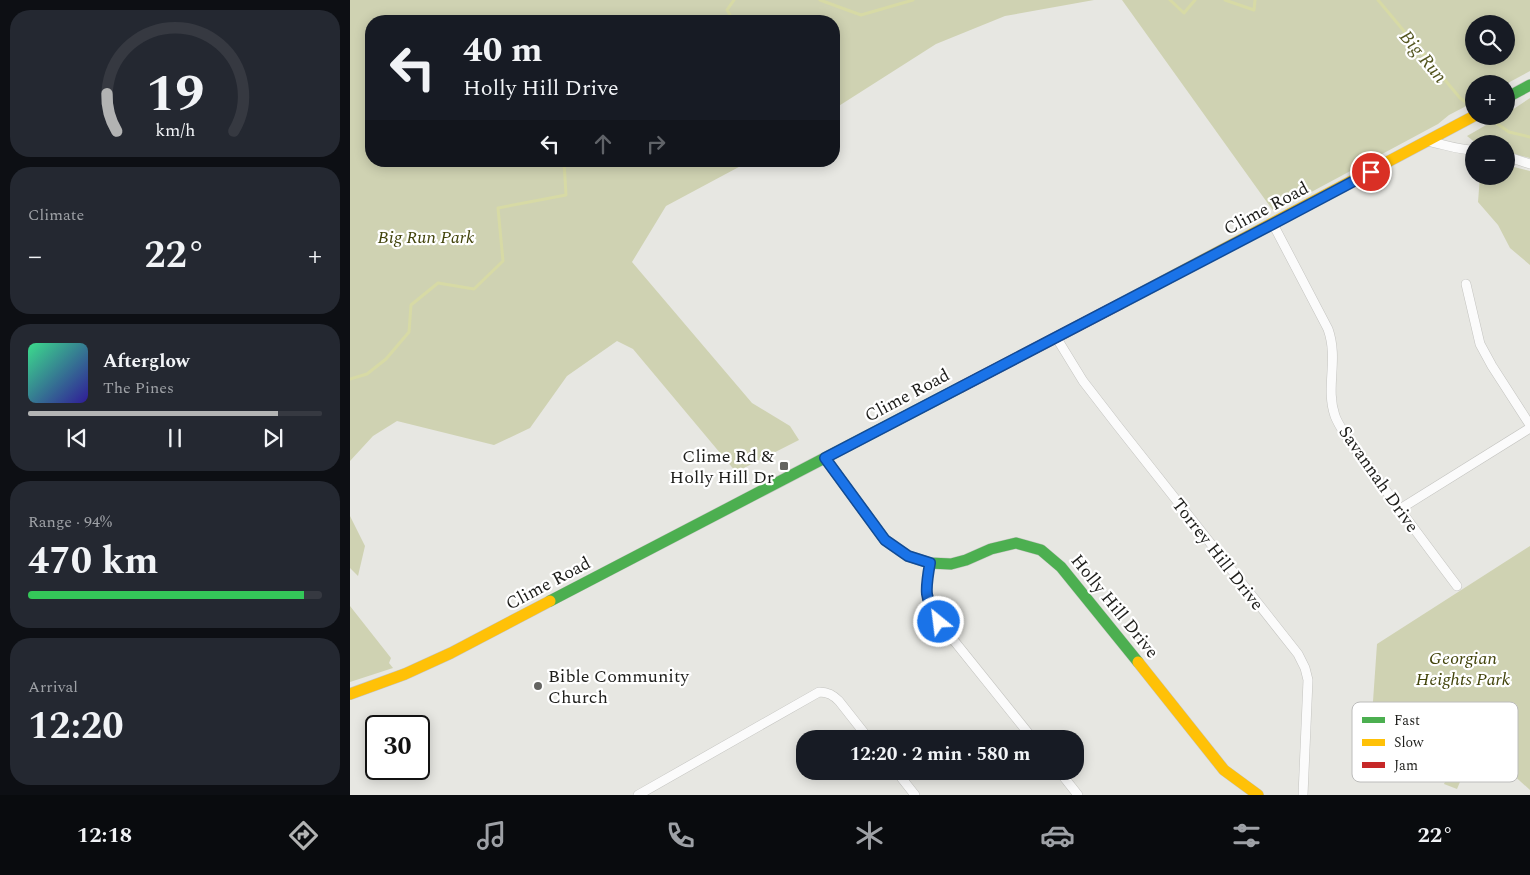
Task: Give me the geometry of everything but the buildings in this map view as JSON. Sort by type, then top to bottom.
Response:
[{"type":"main road","points":[[1515,94],[1530,85]]},
{"type":"main road","name":"Clime Road","points":[[350,694],[405,674],[451,653],[1056,338],[1465,121]]},
{"type":"main road","name":"Holly Hill Drive","points":[[825,458],[885,540],[908,556],[930,563],[951,564],[966,560],[991,549],[1016,544],[1030,546],[1052,558],[1224,770],[1258,795]]},
{"type":"street","points":[[1427,142],[1451,145],[1460,150],[1465,150]]},
{"type":"street","points":[[1515,159],[1530,164]]},
{"type":"street","name":"Savannah Drive","points":[[1273,224],[1328,329],[1334,354],[1331,383],[1336,417],[1352,443],[1457,586]]},
{"type":"street","points":[[1400,509],[1530,426],[1480,344],[1466,284]]},
{"type":"street","name":"Torrey Hill Drive","points":[[1056,338],[1084,381],[1117,425],[1298,654],[1305,668],[1308,680],[1303,795]]},
{"type":"street","points":[[930,563],[926,592],[930,608],[939,622],[1026,730]]},
{"type":"street","points":[[638,795],[813,695],[826,692],[833,696],[862,730]]},
{"type":"street","points":[[903,780],[915,795]]},
{"type":"street","points":[[1066,780],[1076,794]]},
{"type":"green space","name":"Big Run Park","points":[[350,0],[1094,0],[1005,16],[936,44],[840,105],[840,15],[365,15],[365,167],[739,167],[666,206],[632,262],[752,403],[790,426],[799,440],[736,472],[633,349],[617,341],[567,376],[530,428],[494,445],[397,421],[373,436],[350,461]]},
{"type":"green space","points":[[1122,0],[1530,0],[1530,71],[1515,79],[1515,75],[1465,75],[1465,107],[1449,115],[1438,124],[1274,212]]},
{"type":"green space","points":[[1530,98],[1530,158],[1515,154],[1515,135],[1469,135],[1486,125],[1515,125],[1515,108]]},
{"type":"green space","points":[[1515,167],[1530,171],[1530,265],[1510,248],[1498,225],[1478,202],[1479,185],[1515,185]]},
{"type":"green space","points":[[350,516],[365,546],[358,576],[350,568]]},
{"type":"green space","name":"Georgian Heights Park","points":[[1530,546],[1530,790],[1518,779],[1518,702],[1373,702],[1377,644]]},
{"type":"green space","points":[[350,606],[391,658],[389,663],[393,668],[350,682]]},
{"type":"green space","name":"Georgian Heights Park","points":[[1445,782],[1460,782],[1457,789],[1444,784]]},
{"type":"waterway","name":"Big Run","points":[[730,15],[727,10],[734,0]]},
{"type":"waterway","name":"Big Run","points":[[820,0],[861,15],[913,0]]},
{"type":"waterway","name":"Big Run","points":[[1170,0],[1184,13],[1195,0]]},
{"type":"waterway","name":"Big Run","points":[[1225,0],[1254,10],[1255,0]]},
{"type":"waterway","name":"Big Run","points":[[1378,0],[1465,102]]},
{"type":"waterway","name":"Big Run","points":[[1499,125],[1509,132],[1530,137]]},
{"type":"waterway","name":"Big Run","points":[[350,379],[367,374],[386,359],[409,332],[411,305],[438,283],[474,289],[503,261],[498,208],[566,195],[564,167]]},
{"type":"traffic: fast","points":[[1515,93],[1530,85]]},
{"type":"traffic: fast","points":[[550,601],[961,387]]},
{"type":"traffic: fast","points":[[825,458],[885,540],[908,556],[930,563],[951,564],[966,560],[991,549],[1016,543],[1041,550],[1061,567],[1138,662]]},
{"type":"traffic: slow","points":[[1120,304],[1465,121]]},
{"type":"traffic: slow","points":[[350,694],[405,674],[451,653],[550,601]]},
{"type":"traffic: slow","points":[[1138,662],[1224,770],[1258,795]]},
{"type":"traffic: jam","points":[[961,387],[1120,304]]},
{"type":"place","name":"Clime Rd & Holly Hill Dr","points":[[784,466]]},
{"type":"place","name":"Bible Community Church","points":[[538,686]]},
{"type":"route","points":[[939,622],[927,600],[926,592],[930,563],[908,556],[885,540],[825,458],[1371,172]]}]
